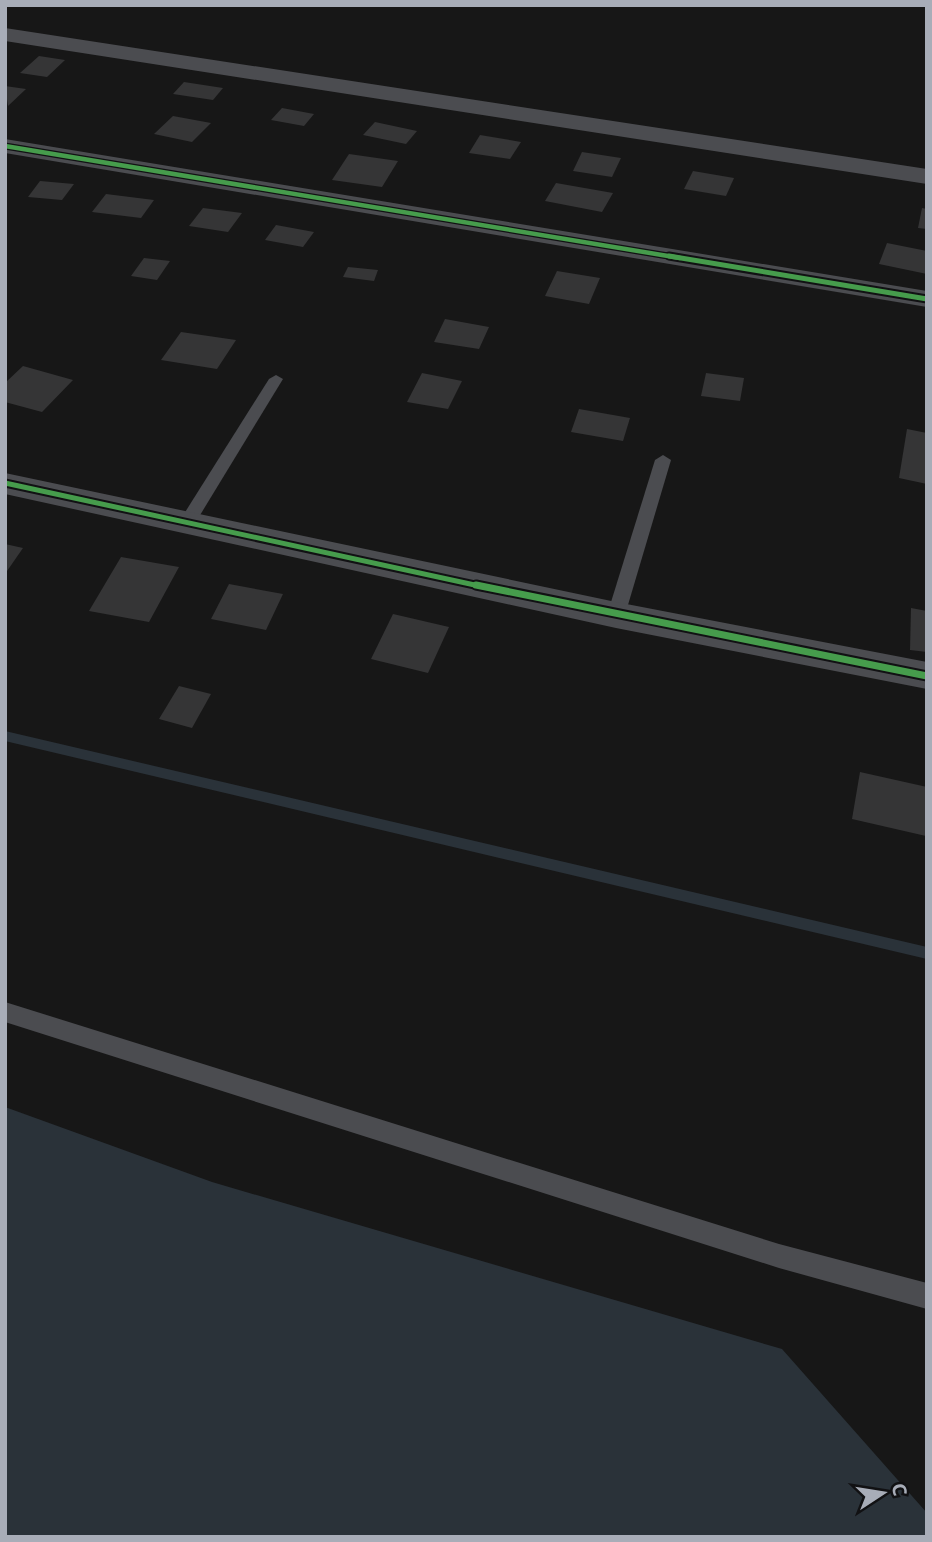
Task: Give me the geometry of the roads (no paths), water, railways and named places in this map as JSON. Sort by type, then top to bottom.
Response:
[{"type":"street","points":[[5,34],[927,177]]},
{"type":"street","points":[[5,146],[927,299]]},
{"type":"street","points":[[5,483],[616,615],[927,676]]},
{"type":"lane","points":[[188,521],[276,379]]},
{"type":"lane","points":[[616,615],[663,460]]},
{"type":"lane","points":[[5,1012],[779,1256],[927,1296]]},
{"type":"waterway","points":[[5,736],[927,953]]}]
